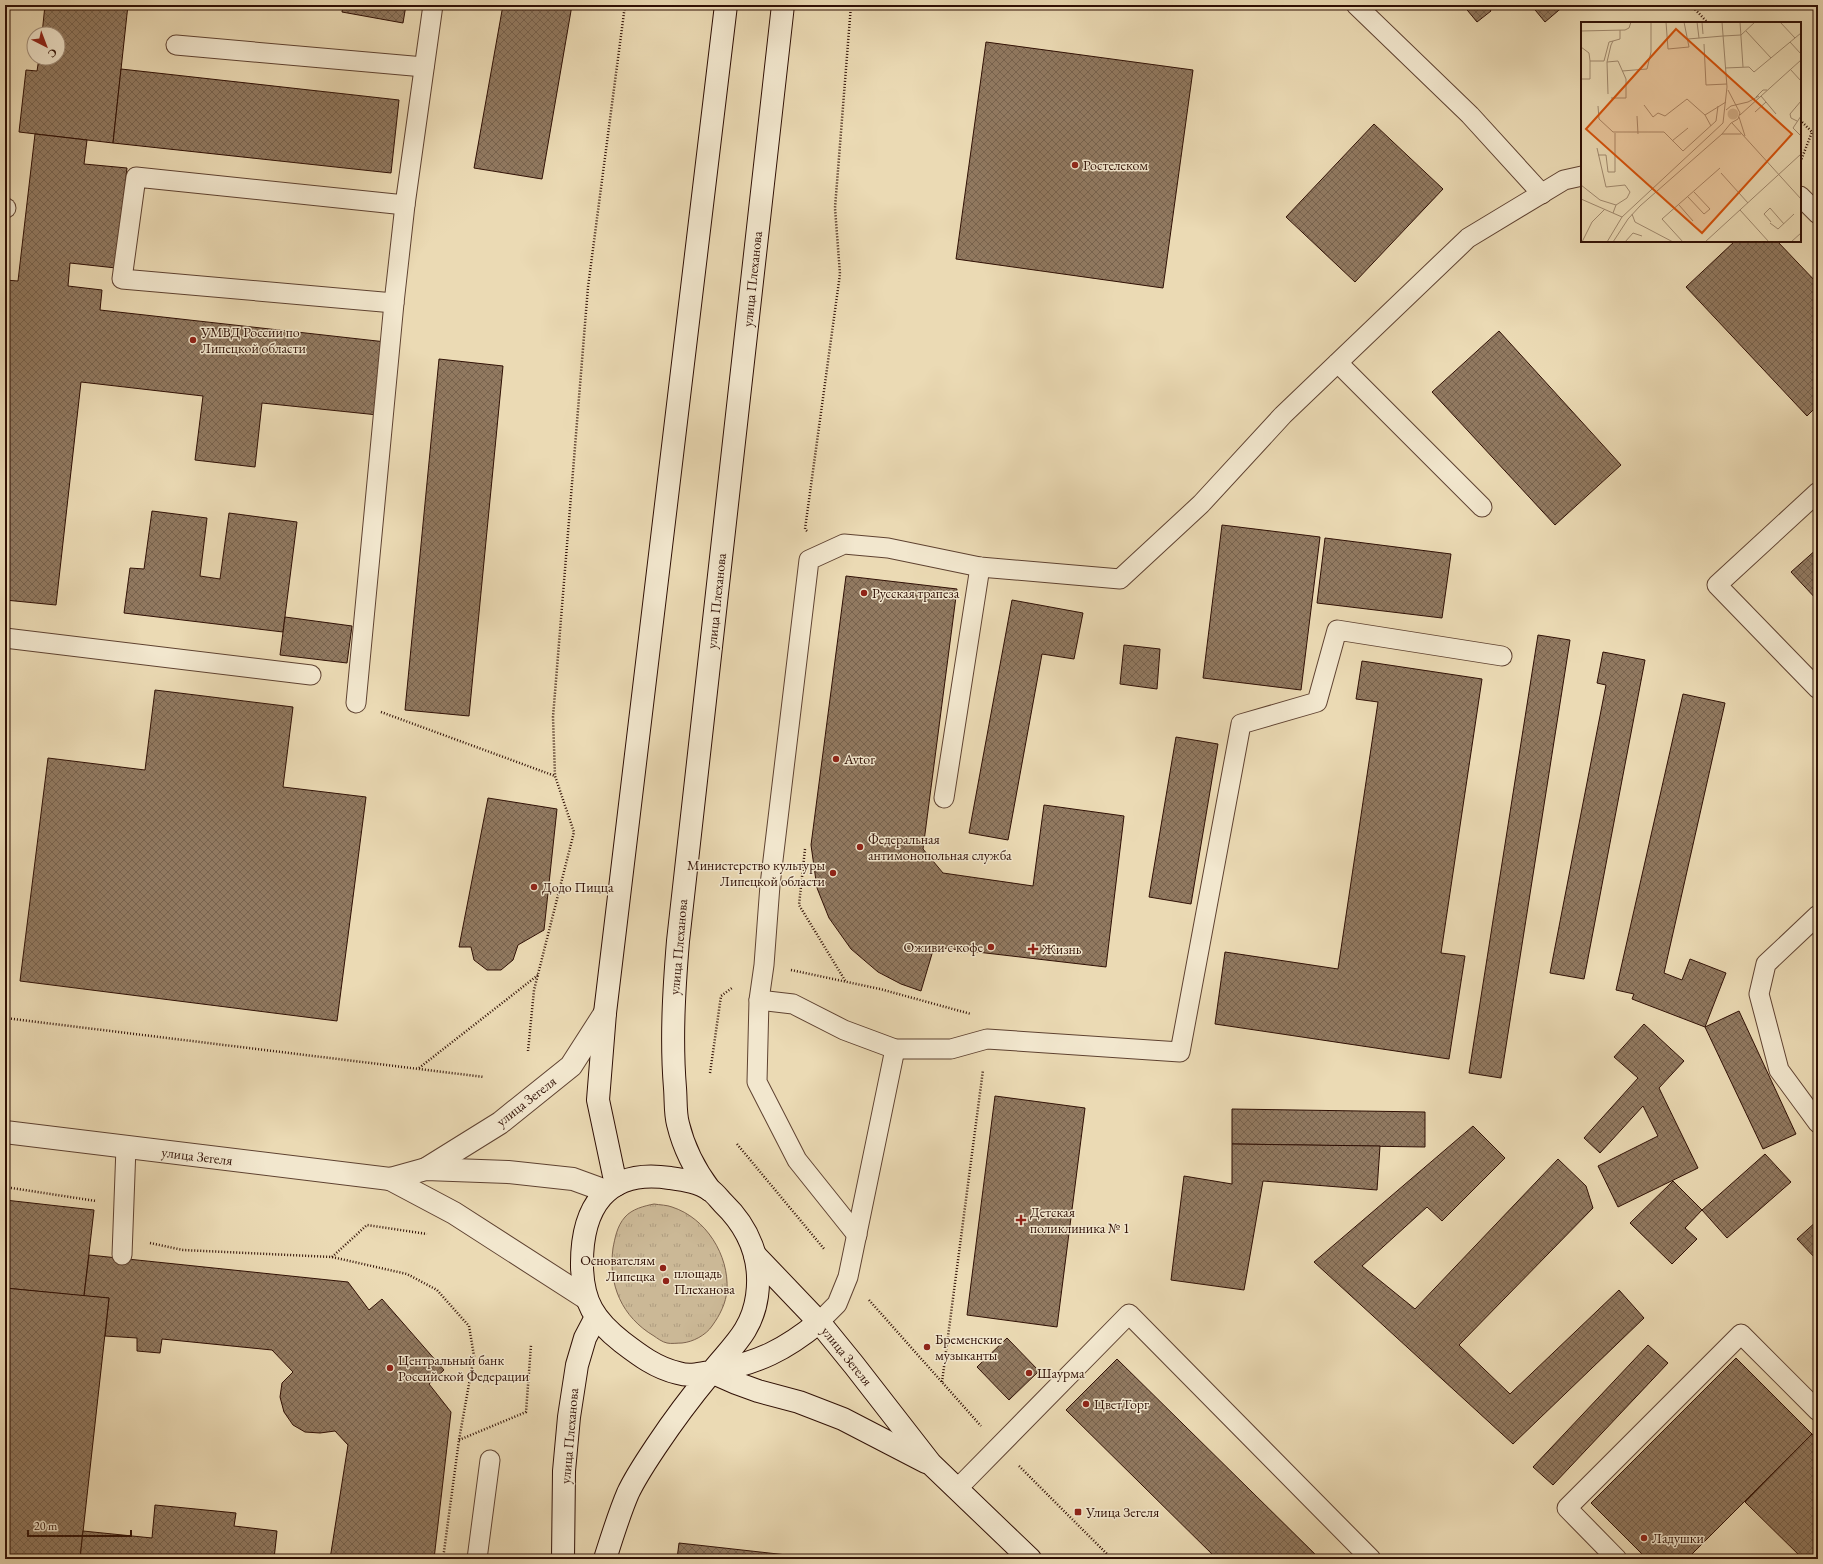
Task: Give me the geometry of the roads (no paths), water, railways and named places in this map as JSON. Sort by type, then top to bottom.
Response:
[{"type":"main road","points":[[611,1188],[598,1100],[605,1013],[726,5]]},
{"type":"main road","name":"улица Плеханова","points":[[710,1190],[696,1171],[689,1158],[678,1124],[672,1053],[674,993],[678,941],[783,5]]},
{"type":"main road","name":"улица Зегеля","points":[[426,1169],[500,1123],[571,1066],[605,1013]]},
{"type":"main road","name":"улица Зегеля","points":[[5,1132],[390,1178],[426,1169],[508,1172],[573,1179],[611,1188]]},
{"type":"main road","points":[[608,1553],[629,1492],[645,1463],[675,1419],[711,1372],[734,1347],[747,1329],[753,1313],[757,1295],[758,1269],[750,1239],[740,1222],[710,1190],[694,1182],[647,1176],[629,1179],[611,1188],[596,1202],[588,1219],[582,1266],[586,1298],[596,1317],[615,1337],[645,1360],[678,1374],[693,1375],[711,1372],[757,1361],[788,1346],[819,1322]]},
{"type":"main road","name":"улица Зегеля","points":[[390,1178],[454,1213],[586,1298]]},
{"type":"main road","name":"улица Зегеля","points":[[755,1255],[819,1322],[931,1464],[1030,1559]]},
{"type":"main road","name":"улица Плеханова","points":[[563,1559],[564,1471],[569,1417],[577,1365],[585,1338],[596,1317]]},
{"type":"main road","name":"улица Зегеля","points":[[711,1372],[758,1391],[800,1402],[843,1419],[931,1464]]},
{"type":"lane","points":[[356,703],[394,303],[405,205],[433,5]]},
{"type":"lane","points":[[1356,5],[1470,115],[1542,194]]},
{"type":"lane","points":[[176,45],[424,67]]},
{"type":"lane","points":[[857,1235],[797,1160],[757,1082],[759,1000],[764,965],[770,885],[809,560],[844,544],[888,548],[980,567],[1120,579],[1201,504],[1283,415],[1468,238],[1564,180],[1581,176]]},
{"type":"lane","points":[[394,303],[122,279],[136,177],[405,205]]},
{"type":"lane","points":[[1801,197],[1818,214]]},
{"type":"lane","points":[[1338,363],[1482,507]]},
{"type":"lane","points":[[1818,492],[1718,585],[1818,689]]},
{"type":"lane","points":[[944,798],[980,567]]},
{"type":"lane","points":[[759,1000],[793,1004],[844,1030],[895,1049],[951,1049],[987,1039],[1180,1052],[1241,724],[1317,702],[1337,630],[1502,656]]},
{"type":"lane","points":[[5,638],[311,675]]},
{"type":"lane","points":[[1818,915],[1766,964],[1759,994],[1779,1070],[1818,1123]]},
{"type":"lane","points":[[819,1322],[837,1304],[848,1277],[895,1049]]},
{"type":"lane","points":[[122,1254],[126,1147]]},
{"type":"lane","points":[[957,1489],[1129,1314],[1371,1559]]},
{"type":"lane","points":[[1617,1559],[1566,1508],[1741,1334],[1818,1411]]},
{"type":"lane","points":[[477,1559],[490,1460]]},
{"type":"place","name":"Ростелеком","points":[[1075,165]]},
{"type":"place","name":"УМВД России по Липецкой области","points":[[193,340]]},
{"type":"place","name":"Русская трапеза","points":[[864,593]]},
{"type":"place","name":"Avtor","points":[[836,759]]},
{"type":"place","name":"Федеральная антимонопольная служба","points":[[860,847]]},
{"type":"place","name":"Министерство культуры Липецкой области","points":[[833,873]]},
{"type":"place","name":"Додо Пицца","points":[[534,887]]},
{"type":"place","name":"Оживи с кофе","points":[[991,947]]},
{"type":"place","name":"Жизнь","points":[[1033,949]]},
{"type":"place","name":"Детская поликлиника № 1","points":[[1021,1220]]},
{"type":"place","name":"Основателям Липецка","points":[[663,1268]]},
{"type":"place","name":"площадь Плеханова","points":[[666,1281]]},
{"type":"place","name":"Бременские музыканты","points":[[927,1347]]},
{"type":"place","name":"Центральный банк Российской Федерации","points":[[390,1368]]},
{"type":"place","name":"Шаурма","points":[[1029,1373]]},
{"type":"place","name":"ЦветТорг","points":[[1086,1404]]},
{"type":"place","name":"Улица Зегеля","points":[[1078,1512]]},
{"type":"place","name":"Ладушки","points":[[1644,1538]]}]
